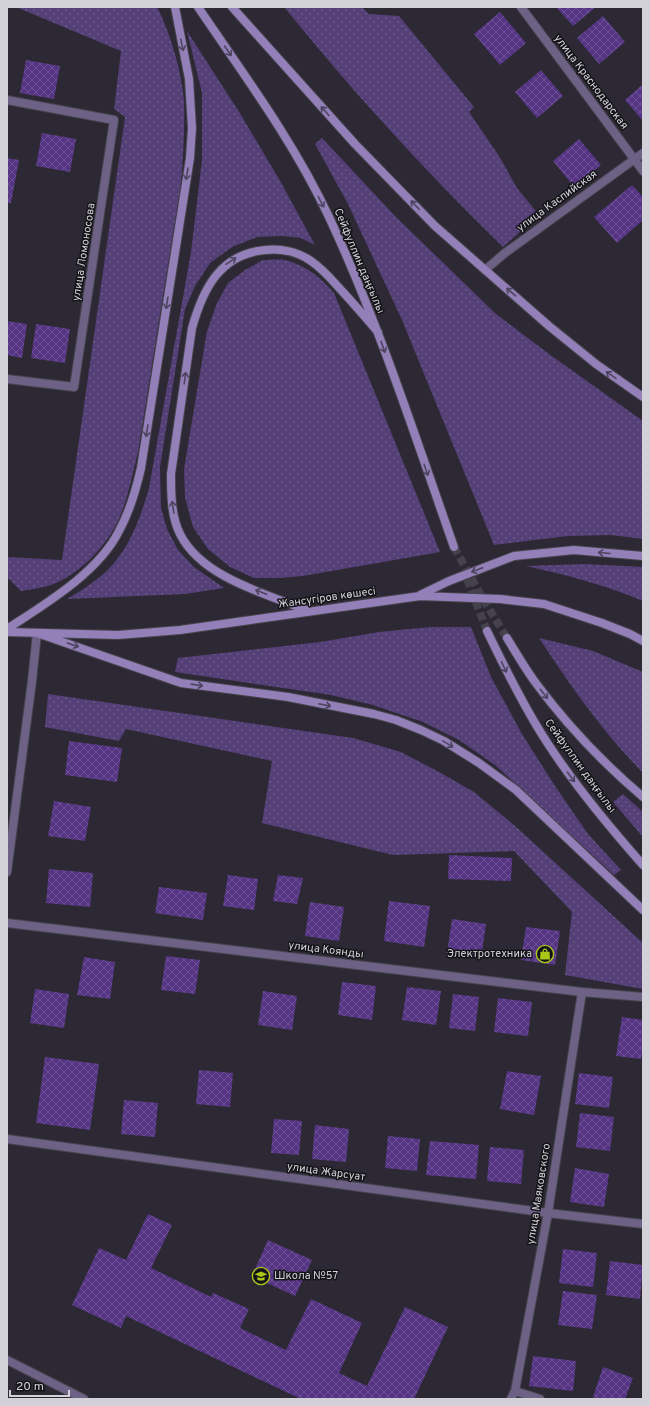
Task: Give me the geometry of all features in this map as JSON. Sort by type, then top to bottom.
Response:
[{"type":"main road","points":[[7,629],[42,607],[80,578],[100,558],[118,533],[134,495],[142,468],[190,158],[192,128],[189,79],[175,7]]},
{"type":"main road","name":"Сейфуллин даңғылы","points":[[198,7],[278,126],[303,168],[328,216],[378,332],[454,547]]},
{"type":"main road","points":[[232,7],[355,144],[435,226],[596,364],[643,397]]},
{"type":"main road","points":[[310,611],[233,581],[218,573],[203,562],[190,549],[180,533],[173,514],[171,474],[192,328],[197,308],[207,289],[216,275],[228,263],[242,255],[257,250],[274,249],[292,252],[311,260],[324,272],[378,332]]},
{"type":"main road","points":[[420,596],[449,581],[514,556],[574,550],[643,556]]},
{"type":"main road","name":"Жансүгіров көшесі","points":[[7,632],[118,635],[180,630],[420,596],[500,599],[544,604],[602,623],[643,641]]},
{"type":"main road","name":"Сейфуллин даңғылы","points":[[487,631],[508,675],[535,723],[564,767],[643,865]]},
{"type":"main road","points":[[36,633],[181,683],[288,697],[374,714],[396,720],[421,730],[444,741],[479,763],[516,790],[643,910]]},
{"type":"main road","points":[[507,638],[534,681],[561,715],[598,756],[643,797]]},
{"type":"street","name":"улица Краснодарская","points":[[521,7],[643,170]]},
{"type":"street","name":"улица Ломоносова","points":[[7,100],[114,120],[74,387],[7,379]]},
{"type":"street","name":"улица Каспийская","points":[[485,270],[505,253],[643,153]]},
{"type":"street","points":[[7,872],[32,682],[36,633]]},
{"type":"street","name":"улица Коянды","points":[[7,923],[582,992],[643,997]]},
{"type":"street","name":"улица Маяковского","points":[[511,1399],[515,1391],[548,1213],[582,992]]},
{"type":"street","name":"улица Жарсуат","points":[[7,1139],[548,1213],[643,1224]]},
{"type":"street","points":[[7,1360],[84,1399]]},
{"type":"street","points":[[515,1391],[540,1399]]},
{"type":"shaded area","points":[[16,7],[157,7],[175,52],[181,78],[184,101],[184,142],[181,183],[138,452],[124,506],[112,532],[98,551],[81,568],[51,585],[21,591],[7,577],[7,557],[62,560],[125,117],[114,109],[121,51]]},
{"type":"shaded area","points":[[284,7],[362,7],[369,14],[399,16],[474,107],[469,112],[499,156],[517,188],[539,215],[503,247],[444,188],[401,142],[347,82]]},
{"type":"shaded area","points":[[187,31],[241,115],[279,179],[315,245],[301,238],[282,236],[257,237],[232,247],[210,263],[195,286],[185,309],[160,467],[161,508],[167,529],[178,550],[194,567],[224,588],[185,594],[67,599],[86,588],[116,561],[136,527],[149,488],[191,252],[202,160],[202,93]]},
{"type":"shaded area","points":[[322,138],[396,217],[496,314],[643,421],[643,539],[611,535],[568,536],[494,545],[402,320],[348,204],[315,144]]},
{"type":"shaded area","points":[[263,260],[285,260],[300,265],[318,277],[334,293],[440,552],[303,576],[254,578],[230,567],[208,549],[193,527],[185,498],[184,469],[207,331],[217,303],[228,283],[245,270]]},
{"type":"shaded area","points":[[584,564],[643,567],[643,601],[586,581],[526,566]]},
{"type":"shaded area","points":[[430,627],[471,627],[491,677],[522,734],[588,834],[621,870],[614,875],[495,765],[459,740],[423,722],[373,705],[331,695],[175,672],[178,658],[320,642],[379,632]]},
{"type":"shaded area","points":[[539,638],[593,651],[643,672],[643,773],[601,725],[563,674]]},
{"type":"shaded area","points":[[48,694],[353,738],[401,752],[474,792],[515,826],[643,943],[643,989],[565,975],[572,912],[514,851],[393,855],[262,823],[272,761],[126,729],[119,741],[45,727]]},
{"type":"shaded area","points":[[623,794],[643,812],[643,837],[613,802]]},
{"type":"building","points":[[556,7],[596,7],[573,26]]},
{"type":"building","points":[[500,12],[526,43],[500,65],[474,34]]},
{"type":"building","points":[[603,16],[625,42],[599,64],[577,38]]},
{"type":"building","points":[[26,60],[60,66],[54,99],[20,93]]},
{"type":"building","points":[[541,70],[563,96],[537,118],[515,92]]},
{"type":"building","points":[[643,84],[643,121],[625,100]]},
{"type":"building","points":[[42,133],[76,139],[70,172],[36,166]]},
{"type":"building","points":[[579,139],[601,165],[575,188],[553,161]]},
{"type":"building","points":[[7,158],[19,160],[11,203],[7,203]]},
{"type":"building","points":[[632,185],[643,197],[643,220],[617,243],[594,217]]},
{"type":"building","points":[[7,321],[27,324],[22,358],[7,355]]},
{"type":"building","points":[[36,324],[70,329],[65,363],[31,358]]},
{"type":"building","points":[[69,741],[122,748],[117,782],[65,775]]},
{"type":"building","points":[[54,801],[91,807],[85,841],[48,836]]},
{"type":"building","points":[[449,855],[512,858],[511,881],[448,879]]},
{"type":"building","points":[[49,869],[93,873],[90,907],[46,903]]},
{"type":"building","points":[[228,875],[258,879],[254,910],[223,906]]},
{"type":"building","points":[[278,875],[303,878],[297,904],[273,901]]},
{"type":"building","points":[[159,887],[207,893],[203,920],[155,913]]},
{"type":"building","points":[[389,901],[430,906],[424,947],[384,941]]},
{"type":"building","points":[[310,902],[344,907],[339,941],[305,936]]},
{"type":"building","points":[[452,919],[486,924],[481,958],[447,953]]},
{"type":"building","points":[[526,927],[560,931],[555,965],[521,960]]},
{"type":"building","points":[[166,956],[200,960],[195,994],[161,990]]},
{"type":"building","points":[[84,957],[115,962],[110,999],[77,995]]},
{"type":"building","points":[[342,982],[376,986],[372,1020],[338,1015]]},
{"type":"building","points":[[407,987],[441,991],[436,1025],[402,1020]]},
{"type":"building","points":[[35,989],[69,994],[64,1028],[30,1023]]},
{"type":"building","points":[[263,991],[297,996],[292,1030],[258,1025]]},
{"type":"building","points":[[453,994],[479,997],[475,1031],[449,1028]]},
{"type":"building","points":[[498,998],[532,1002],[528,1036],[494,1032]]},
{"type":"building","points":[[622,1017],[643,1020],[643,1045],[641,1059],[616,1056]]},
{"type":"building","points":[[45,1057],[99,1064],[90,1130],[36,1123]]},
{"type":"building","points":[[199,1070],[233,1073],[230,1107],[196,1104]]},
{"type":"building","points":[[507,1071],[541,1076],[534,1115],[500,1109]]},
{"type":"building","points":[[579,1073],[613,1077],[609,1108],[575,1104]]},
{"type":"building","points":[[124,1100],[158,1103],[155,1137],[121,1134]]},
{"type":"building","points":[[580,1113],[614,1117],[610,1151],[576,1147]]},
{"type":"building","points":[[274,1119],[302,1121],[299,1155],[271,1153]]},
{"type":"building","points":[[315,1125],[349,1129],[346,1162],[312,1159]]},
{"type":"building","points":[[388,1136],[420,1139],[417,1171],[385,1168]]},
{"type":"building","points":[[430,1141],[479,1145],[476,1179],[426,1175]]},
{"type":"building","points":[[490,1147],[524,1150],[521,1184],[487,1181]]},
{"type":"building","points":[[575,1168],[609,1174],[604,1207],[570,1202]]},
{"type":"building","name":"Школа №57","points":[[148,1214],[172,1225],[151,1268],[211,1297],[213,1293],[249,1309],[240,1328],[286,1350],[311,1299],[362,1323],[339,1373],[367,1386],[405,1307],[448,1327],[414,1399],[301,1399],[126,1316],[121,1328],[72,1305],[99,1248],[126,1260]]},
{"type":"building","points":[[268,1240],[312,1260],[295,1296],[252,1276]]},
{"type":"building","points":[[563,1249],[597,1253],[593,1287],[559,1283]]},
{"type":"building","points":[[610,1261],[643,1265],[640,1299],[606,1295]]},
{"type":"building","points":[[563,1291],[597,1295],[592,1329],[558,1325]]},
{"type":"building","points":[[533,1356],[576,1361],[573,1391],[529,1386]]},
{"type":"building","points":[[603,1367],[633,1378],[625,1399],[599,1399],[593,1397]]},
{"type":"tunnel","points":[[454,547],[507,638]]},
{"type":"tunnel","points":[[467,579],[487,631]]},
{"type":"place","name":"Электротехника","points":[[545,954]]},
{"type":"place","name":"Школа №57","points":[[261,1276]]}]
